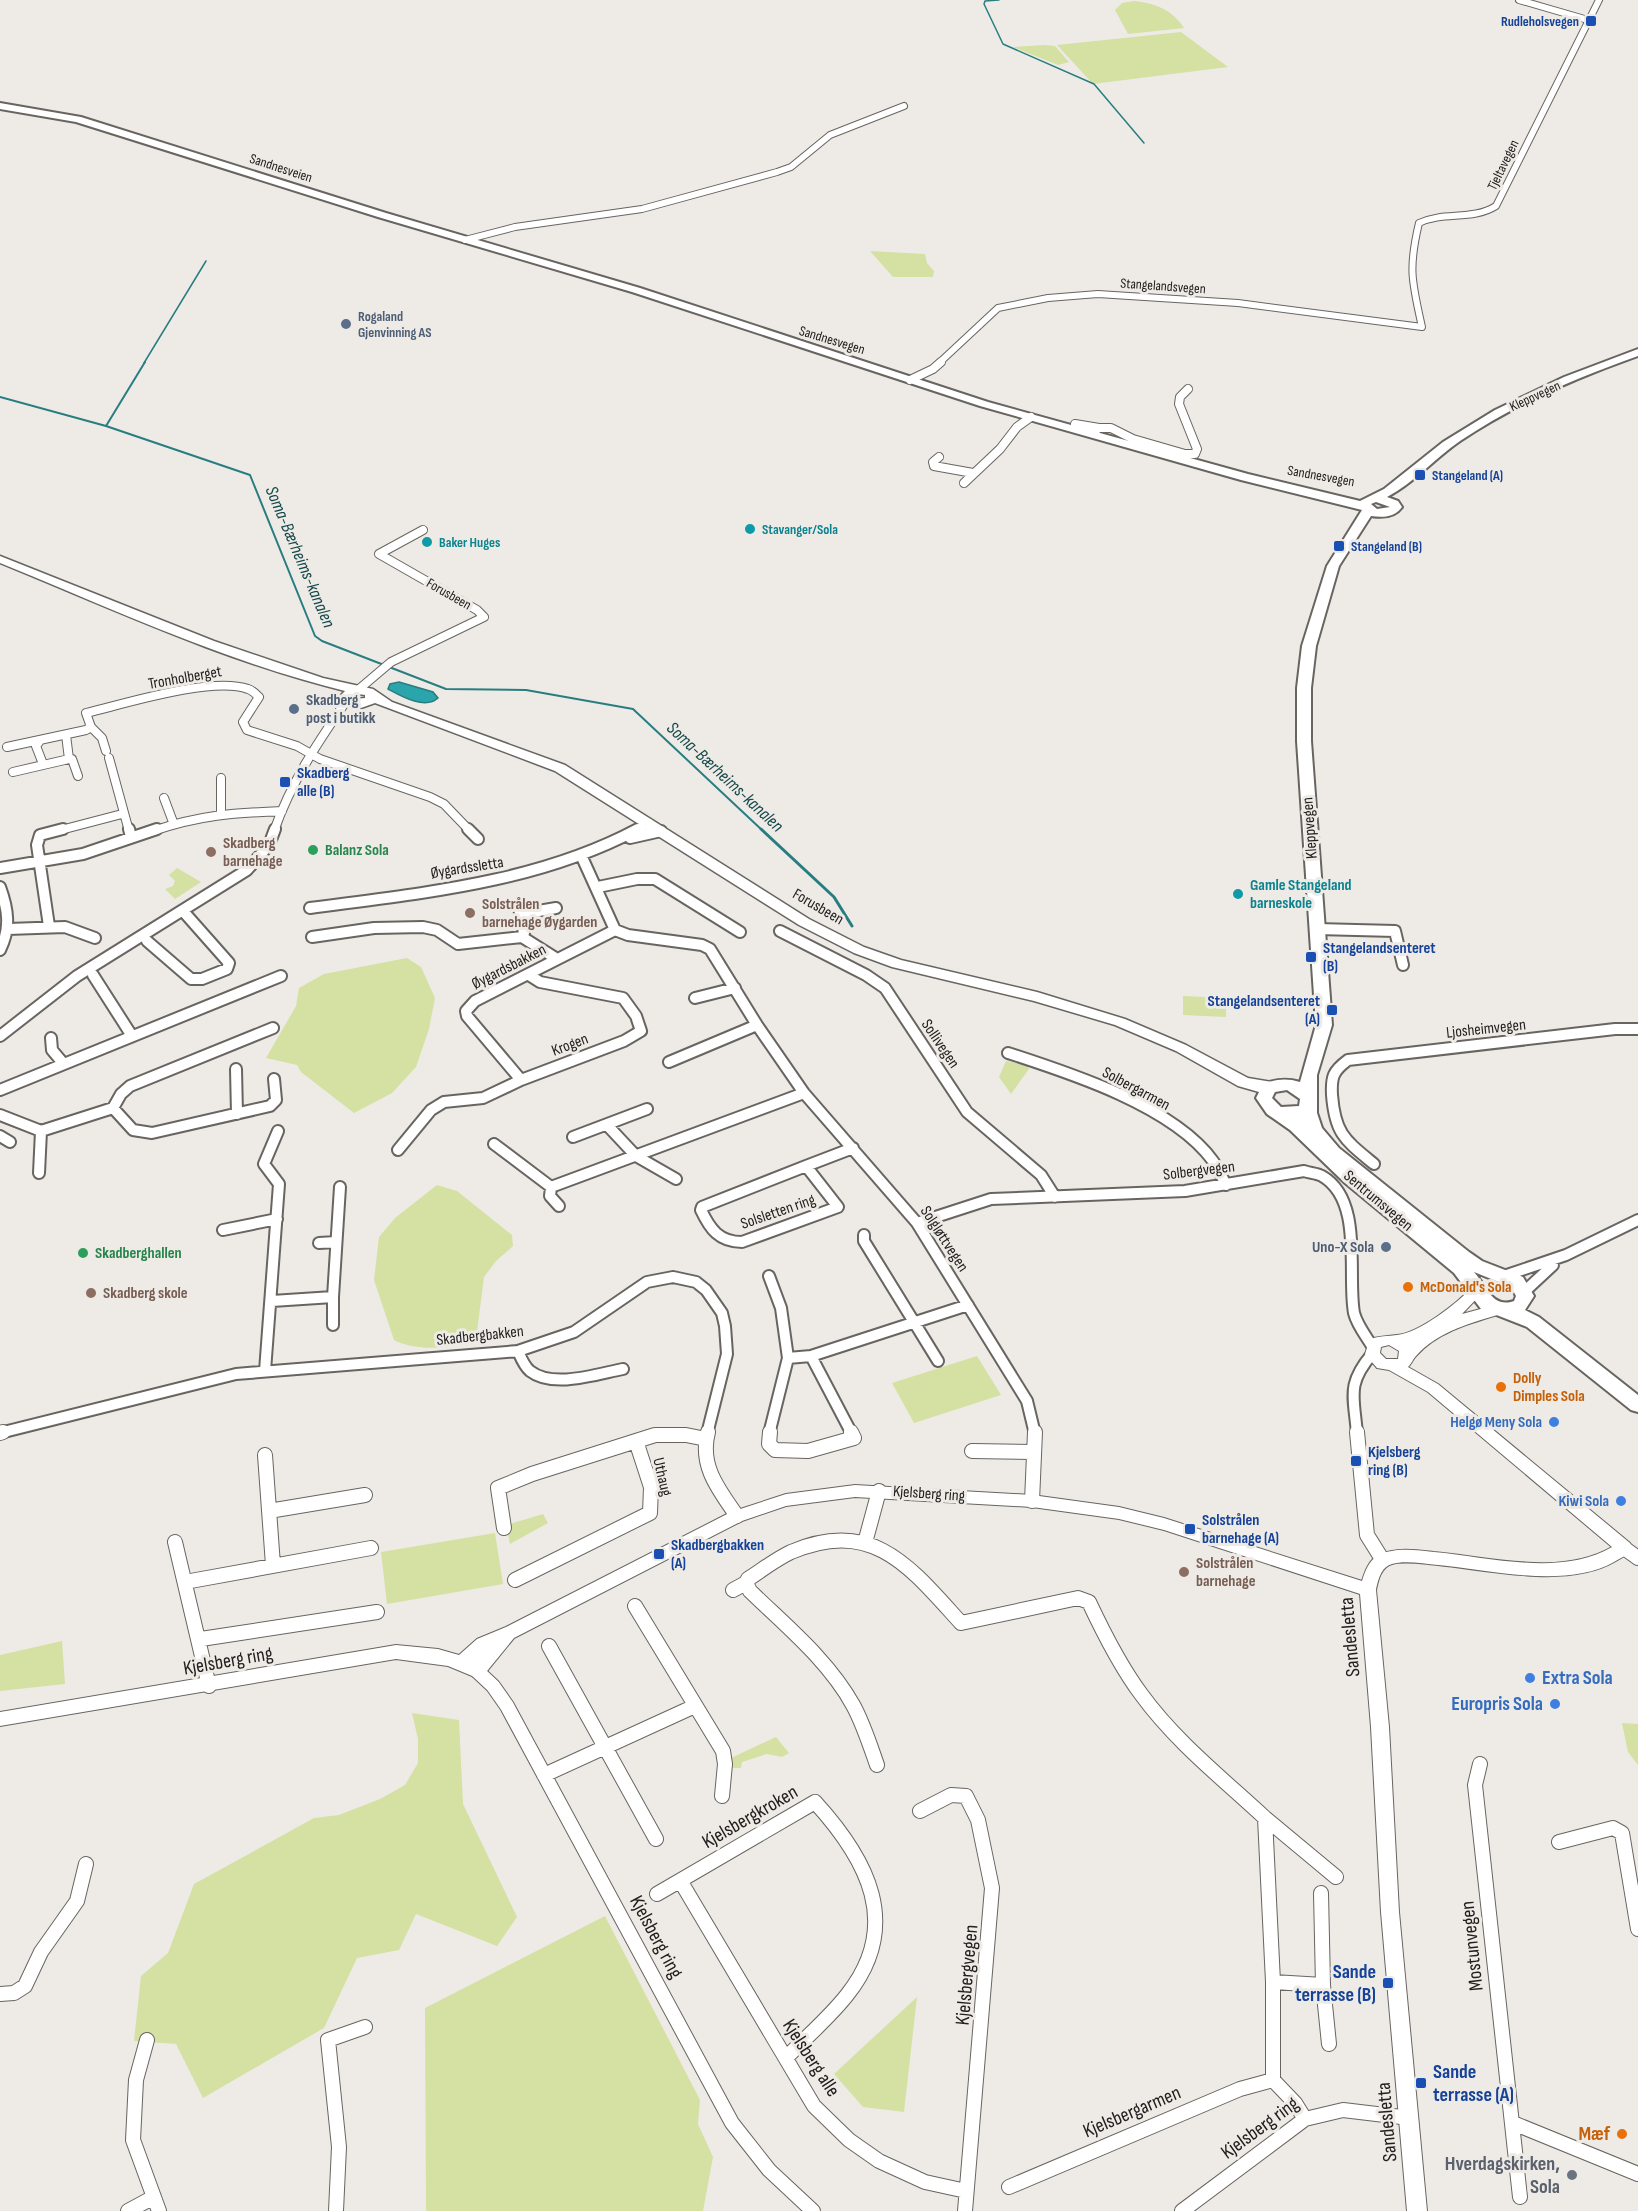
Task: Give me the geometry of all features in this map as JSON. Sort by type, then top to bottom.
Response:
[{"type":"main road","name":"Sandnesveien","points":[[0,106],[78,119],[465,240],[636,290]]},
{"type":"main road","name":"Sandnesveien","points":[[551,266],[774,338]]},
{"type":"main road","name":"Sandnesvegen","points":[[636,290],[774,338],[918,379],[1026,416],[1096,431],[1268,483],[1370,504]]},
{"type":"main road","name":"Kleppvegen","points":[[1308,1100],[1308,1068],[1319,1049],[1324,1025],[1304,741],[1304,700],[1309,646],[1334,566],[1370,504],[1387,494],[1454,440],[1479,423],[1539,393],[1638,352]]},
{"type":"main road","name":"Kleppvegen","points":[[1328,588],[1365,530],[1390,509],[1395,495],[1411,474]]},
{"type":"main road","points":[[1370,504],[1390,509]]},
{"type":"main road","name":"Forusbeen","points":[[0,560],[165,627],[571,776]]},
{"type":"main road","points":[[355,698],[372,695]]},
{"type":"main road","name":"Forusbeen","points":[[372,695],[388,705],[544,760],[655,827],[804,922],[860,950],[907,966],[1120,1022],[1162,1039],[1243,1082],[1260,1087],[1275,1085]]},
{"type":"main road","name":"Forusbeen","points":[[1073,1008],[1178,1054],[1273,1108]]},
{"type":"main road","points":[[1275,1085],[1296,1086],[1308,1100],[1296,1114],[1273,1108],[1265,1093],[1275,1085],[1299,1070],[1308,1068]]},
{"type":"main road","name":"Sentrumsvegen","points":[[1308,1100],[1308,1118],[1313,1130],[1333,1152],[1463,1257],[1517,1282],[1542,1318],[1638,1395]]},
{"type":"main road","name":"Sentrumsvegen","points":[[1273,1108],[1296,1126],[1351,1179],[1460,1268],[1487,1304],[1533,1322],[1638,1405]]},
{"type":"main road","points":[[1477,1289],[1483,1278],[1500,1275]]},
{"type":"main road","points":[[1504,1310],[1515,1308],[1525,1296]]},
{"type":"street","points":[[1519,0],[1588,20]]},
{"type":"street","name":"Tjeltavegen","points":[[1422,327],[1411,278],[1412,256],[1419,223],[1437,217],[1490,212],[1496,206],[1599,0]]},
{"type":"street","points":[[465,240],[515,226],[619,213],[671,202],[792,167],[830,135],[904,106]]},
{"type":"street","name":"Stangelandsvegen","points":[[918,379],[998,308],[1014,303],[1082,294],[1238,303],[1422,327]]},
{"type":"street","name":"Sandnesvegen","points":[[1096,431],[1111,428],[1133,440],[1185,454],[1195,454],[1197,449],[1179,404],[1180,397],[1188,389]]},
{"type":"street","points":[[964,483],[1000,449],[1026,416]]},
{"type":"street","points":[[1075,424],[1096,431]]},
{"type":"street","points":[[939,457],[933,462],[934,466],[973,473]]},
{"type":"street","name":"Forusbeen","points":[[355,698],[378,676],[382,667],[484,617],[477,610],[379,554],[381,550],[423,530]]},
{"type":"street","points":[[372,695],[378,676]]},
{"type":"street","name":"Tronholberget","points":[[91,727],[86,713],[207,686],[231,684],[253,690],[258,694],[258,700],[243,722],[244,728],[293,750],[310,754],[437,801],[449,809],[478,839]]},
{"type":"street","points":[[0,1036],[77,976],[203,901],[247,870],[268,845],[281,815],[291,800],[294,784],[310,754],[330,726],[345,712],[355,698]]},
{"type":"street","points":[[7,747],[39,742],[91,727],[102,738],[130,837]]},
{"type":"street","points":[[66,735],[69,759]]},
{"type":"street","points":[[39,742],[36,746],[43,764]]},
{"type":"street","points":[[13,772],[72,759],[78,776]]},
{"type":"street","points":[[221,778],[221,813]]},
{"type":"street","points":[[164,798],[173,822]]},
{"type":"street","points":[[0,868],[83,854],[173,822],[221,813],[246,812],[281,815]]},
{"type":"street","points":[[49,926],[51,909],[38,863],[40,835],[122,814]]},
{"type":"street","name":"Øygardssletta","points":[[310,908],[504,878],[581,855],[655,827]]},
{"type":"street","points":[[581,855],[598,887],[615,930]]},
{"type":"street","points":[[598,887],[638,879],[655,879],[740,932]]},
{"type":"street","points":[[0,887],[9,915],[8,929],[0,950]]},
{"type":"street","points":[[522,937],[524,933],[520,911],[556,908]]},
{"type":"street","points":[[147,941],[191,979],[202,979],[227,969],[228,963],[183,911]]},
{"type":"street","points":[[8,929],[49,926],[73,928],[96,938]]},
{"type":"street","points":[[312,937],[372,928],[427,927],[441,932],[458,944],[522,937],[557,959]]},
{"type":"street","points":[[1317,929],[1395,931],[1402,965]]},
{"type":"street","name":"Øygardsbakken","points":[[521,1080],[467,1016],[466,1011],[475,1001],[615,930]]},
{"type":"street","name":"Solgløttvegen","points":[[615,930],[634,936],[706,946],[714,954],[755,1021],[804,1093],[917,1223],[1027,1401],[1035,1428],[1032,1501]]},
{"type":"street","name":"Sollivegen","points":[[780,931],[866,975],[885,988],[967,1112],[979,1125],[1048,1182],[1055,1197]]},
{"type":"street","points":[[93,975],[132,1036]]},
{"type":"street","name":"Krogen","points":[[398,1150],[444,1101],[483,1098],[521,1080],[624,1041],[641,1031],[636,1017],[623,998],[540,982],[528,975]]},
{"type":"street","points":[[0,1089],[281,976]]},
{"type":"street","points":[[695,998],[735,988]]},
{"type":"street","points":[[669,1062],[755,1021]]},
{"type":"street","points":[[0,1114],[41,1131],[113,1108],[121,1094],[130,1086],[273,1028]]},
{"type":"street","name":"Ljosheimvegen","points":[[1374,1164],[1349,1144],[1334,1122],[1331,1078],[1340,1065],[1360,1056],[1615,1029],[1638,1029]]},
{"type":"street","points":[[51,1038],[52,1050],[63,1063]]},
{"type":"street","name":"Solbergarmen","points":[[1008,1053],[1099,1085],[1165,1120],[1186,1135],[1215,1162],[1226,1185]]},
{"type":"street","points":[[236,1069],[237,1114]]},
{"type":"street","points":[[113,1108],[133,1130],[161,1131],[274,1104],[276,1100],[274,1079]]},
{"type":"street","points":[[551,1187],[804,1093]]},
{"type":"street","points":[[573,1137],[647,1109]]},
{"type":"street","points":[[607,1125],[636,1156],[676,1179]]},
{"type":"street","points":[[39,1173],[41,1131]]},
{"type":"street","points":[[265,1371],[279,1184],[264,1164],[278,1131]]},
{"type":"street","points":[[0,1136],[10,1142]]},
{"type":"street","points":[[494,1144],[551,1187]]},
{"type":"street","name":"Solsletten ring","points":[[806,1166],[838,1207],[742,1242],[729,1243],[721,1240],[702,1213],[702,1207],[806,1166],[853,1148]]},
{"type":"street","name":"Solbergvegen","points":[[917,1223],[982,1200],[1185,1191],[1308,1171],[1320,1174],[1336,1187],[1344,1204],[1351,1237],[1354,1312],[1362,1329],[1381,1345]]},
{"type":"street","points":[[333,1325],[340,1187]]},
{"type":"street","points":[[551,1187],[550,1196],[559,1206]]},
{"type":"street","points":[[223,1230],[277,1219]]},
{"type":"street","points":[[1500,1275],[1566,1255],[1638,1220]]},
{"type":"street","points":[[864,1235],[864,1241],[938,1361]]},
{"type":"street","points":[[319,1243],[336,1242]]},
{"type":"street","points":[[1525,1296],[1542,1272],[1566,1255]]},
{"type":"street","points":[[769,1276],[781,1308],[788,1358],[769,1444],[772,1449],[808,1451],[854,1438],[811,1356]]},
{"type":"street","name":"Skadbergbakken","points":[[0,1433],[236,1374],[518,1351],[574,1332],[647,1282],[673,1277],[696,1282],[715,1299],[722,1313],[727,1342],[706,1439],[705,1457],[708,1469],[737,1515]]},
{"type":"street","points":[[1477,1289],[1466,1305],[1452,1314],[1422,1331],[1381,1345],[1360,1369],[1354,1380],[1366,1535],[1382,1559],[1401,1557],[1563,1569],[1604,1561],[1624,1548]]},
{"type":"street","points":[[272,1301],[333,1297]]},
{"type":"street","points":[[788,1358],[811,1356],[968,1305]]},
{"type":"street","points":[[1360,1369],[1390,1366],[1406,1360],[1408,1354],[1420,1342],[1456,1322],[1475,1314],[1504,1310]]},
{"type":"street","points":[[1381,1345],[1406,1349],[1433,1388]]},
{"type":"street","points":[[1381,1345],[1377,1361],[1433,1388],[1638,1558]]},
{"type":"street","points":[[518,1351],[530,1372],[541,1376],[574,1378],[623,1369]]},
{"type":"street","name":"Uthaug","points":[[515,1580],[650,1513],[651,1492],[636,1441],[655,1435],[686,1435],[706,1439]]},
{"type":"street","points":[[504,1528],[498,1488],[636,1441]]},
{"type":"street","points":[[972,1451],[1034,1452]]},
{"type":"street","points":[[265,1455],[273,1565]]},
{"type":"street","points":[[866,1539],[879,1491]]},
{"type":"street","name":"Kjelsberg ring","points":[[470,1667],[510,1633],[737,1515],[809,1496],[879,1491],[1032,1501],[1142,1518],[1368,1590]]},
{"type":"street","points":[[269,1511],[365,1495]]},
{"type":"street","points":[[733,1590],[790,1552],[827,1541],[866,1539],[897,1558],[961,1623],[1046,1604],[1085,1598],[1092,1607],[1106,1639],[1142,1695],[1193,1751],[1265,1818],[1336,1877]]},
{"type":"street","points":[[175,1542],[201,1640],[209,1686]]},
{"type":"street","points":[[185,1582],[371,1548]]},
{"type":"street","name":"Sandesletta","points":[[1382,1559],[1373,1571],[1368,1590],[1380,1727],[1390,1912],[1417,2211]]},
{"type":"street","points":[[746,1583],[750,1591],[840,1685],[853,1705],[878,1765]]},
{"type":"street","points":[[635,1606],[723,1752],[725,1764],[722,1796]]},
{"type":"street","points":[[201,1640],[377,1612]]},
{"type":"street","points":[[549,1646],[656,1839]]},
{"type":"street","name":"Kjelsberg ring","points":[[0,1719],[209,1686],[396,1652],[438,1656],[470,1667],[493,1686],[507,1706],[732,2123],[766,2168],[792,2195],[813,2211]]},
{"type":"street","points":[[544,1775],[695,1706]]},
{"type":"street","name":"Mostunvegen","points":[[1480,1764],[1475,1785],[1520,2196]]},
{"type":"street","name":"Kjelsbergvegen","points":[[920,1811],[951,1795],[966,1796],[978,1820],[992,1888],[965,2211]]},
{"type":"street","name":"Kjelsbergkroken","points":[[657,1894],[815,1802],[833,1820],[863,1862],[875,1899],[875,1925],[861,1974],[847,1994],[786,2058]]},
{"type":"street","points":[[1265,1818],[1273,1982],[1273,2080],[1305,2119]]},
{"type":"street","points":[[1559,1842],[1613,1828],[1619,1830],[1623,1837],[1636,1894],[1638,1929]]},
{"type":"street","points":[[0,1994],[15,1993],[25,1986],[40,1952],[77,1901],[86,1864]]},
{"type":"street","name":"Kjelsberg alle","points":[[681,1882],[814,2106],[849,2140],[879,2161],[942,2187],[966,2191]]},
{"type":"street","points":[[1321,1893],[1323,1985],[1329,2044]]},
{"type":"street","points":[[1273,1982],[1323,1985]]},
{"type":"street","points":[[336,2211],[339,2165],[338,2120],[328,2040],[365,2027]]},
{"type":"street","points":[[128,2211],[157,2204],[133,2140],[136,2080],[147,2040]]},
{"type":"street","name":"Kjelsbergarmen","points":[[1009,2187],[1240,2089],[1273,2080]]},
{"type":"street","name":"Kjelsberg ring","points":[[1182,2211],[1305,2119],[1326,2110],[1410,2118]]},
{"type":"street","points":[[1513,2123],[1638,2174]]},
{"type":"green space","points":[[1134,1],[1163,8],[1184,28],[1128,34],[1115,10],[1122,3]]},
{"type":"green space","points":[[1181,32],[1228,67],[1093,84],[1057,45]]},
{"type":"green space","points":[[1055,46],[1069,62],[1058,65],[1013,47]]},
{"type":"green space","points":[[870,251],[925,254],[927,263],[934,271],[933,277],[893,277]]},
{"type":"green space","points":[[177,868],[201,882],[175,899],[165,889],[173,886],[175,881],[169,875]]},
{"type":"green space","points":[[407,958],[421,967],[435,998],[429,1029],[416,1067],[392,1093],[354,1113],[301,1072],[297,1065],[266,1058],[296,1006],[299,988],[324,974]]},
{"type":"green space","points":[[1183,996],[1226,998],[1226,1017],[1183,1015]]},
{"type":"green space","points":[[1006,1061],[1027,1065],[1029,1069],[1011,1094],[999,1077]]},
{"type":"green space","points":[[437,1185],[457,1191],[512,1235],[513,1246],[496,1261],[484,1277],[477,1332],[470,1339],[461,1343],[425,1348],[402,1344],[394,1340],[374,1280],[379,1237],[395,1218]]},
{"type":"green space","points":[[977,1356],[1001,1395],[914,1423],[892,1383]]},
{"type":"green space","points":[[543,1514],[548,1523],[510,1544],[506,1525]]},
{"type":"green space","points":[[495,1533],[503,1584],[387,1604],[381,1552]]},
{"type":"green space","points":[[62,1641],[65,1684],[0,1691],[0,1655]]},
{"type":"green space","points":[[412,1713],[459,1720],[463,1804],[517,1917],[497,1946],[416,1914],[399,1950],[357,1958],[324,2028],[203,2098],[176,2044],[134,2041],[141,1976],[168,1953],[194,1884],[314,1818],[339,1815],[380,1799],[405,1785],[418,1763],[418,1739]]},
{"type":"green space","points":[[1622,1723],[1638,1724],[1638,1765],[1628,1752]]},
{"type":"green space","points":[[776,1737],[789,1753],[782,1757],[767,1754],[742,1762],[741,1768],[730,1768],[731,1758]]},
{"type":"green space","points":[[605,1916],[700,2100],[698,2124],[713,2157],[703,2211],[426,2211],[425,2008]]},
{"type":"green space","points":[[917,1997],[904,2112],[863,2107],[834,2074]]},
{"type":"water","points":[[399,682],[433,692],[438,698],[427,703],[420,702],[388,689],[390,684]]},
{"type":"waterway","points":[[999,0],[985,1],[984,4],[1003,44],[1094,84],[1144,143]]},
{"type":"waterway","points":[[144,363],[206,261]]},
{"type":"waterway","points":[[106,426],[145,362]]},
{"type":"waterway","name":"Soma-Bærheims-kanalen","points":[[0,397],[106,426]]},
{"type":"waterway","name":"Soma-Bærheims-kanalen","points":[[106,426],[250,475],[315,636],[322,641],[446,689],[526,690],[633,709],[763,831]]},
{"type":"waterway","name":"Soma-Bærheims-kanalen","points":[[761,829],[834,897],[852,926]]},
{"type":"place","name":"Rudleholsvegen","points":[[1591,21]]},
{"type":"place","name":"Rogaland Gjenvinning AS","points":[[346,324]]},
{"type":"place","name":"Stangeland (A)","points":[[1420,475]]},
{"type":"place","name":"Stavanger/Sola","points":[[750,529]]},
{"type":"place","name":"Baker Huges","points":[[427,542]]},
{"type":"place","name":"Stangeland (B)","points":[[1339,546]]},
{"type":"place","name":"Skadberg post i butikk","points":[[294,709]]},
{"type":"place","name":"Skadberg alle (B)","points":[[285,782]]},
{"type":"place","name":"Balanz Sola","points":[[313,850]]},
{"type":"place","name":"Skadberg barnehage","points":[[211,852]]},
{"type":"place","name":"Gamle Stangeland barneskole","points":[[1238,894]]},
{"type":"place","name":"Solstrålen barnehage Øygarden","points":[[470,913]]},
{"type":"place","name":"Stangelandsenteret (B)","points":[[1311,957]]},
{"type":"place","name":"Stangelandsenteret (A)","points":[[1332,1010]]},
{"type":"place","name":"Uno-X Sola","points":[[1386,1247]]},
{"type":"place","name":"Skadberghallen","points":[[83,1253]]},
{"type":"place","name":"McDonald's Sola","points":[[1408,1287]]},
{"type":"place","name":"Skadberg skole","points":[[91,1293]]},
{"type":"place","name":"Dolly Dimples Sola","points":[[1501,1387]]},
{"type":"place","name":"Helgø Meny Sola","points":[[1554,1422]]},
{"type":"place","name":"Kjelsberg ring (B)","points":[[1356,1461]]},
{"type":"place","name":"Kiwi Sola","points":[[1621,1501]]},
{"type":"place","name":"Solstrålen barnehage (A)","points":[[1190,1529]]},
{"type":"place","name":"Skadbergbakken (A)","points":[[659,1554]]},
{"type":"place","name":"Solstrålen barnehage","points":[[1184,1572]]},
{"type":"place","name":"Extra Sola","points":[[1530,1678]]},
{"type":"place","name":"Europris Sola","points":[[1555,1704]]},
{"type":"place","name":"Sande terrasse (B)","points":[[1388,1983]]},
{"type":"place","name":"Sande terrasse (A)","points":[[1421,2083]]},
{"type":"place","name":"Mæf","points":[[1622,2134]]},
{"type":"place","name":"Hverdagskirken, Sola","points":[[1572,2175]]}]
